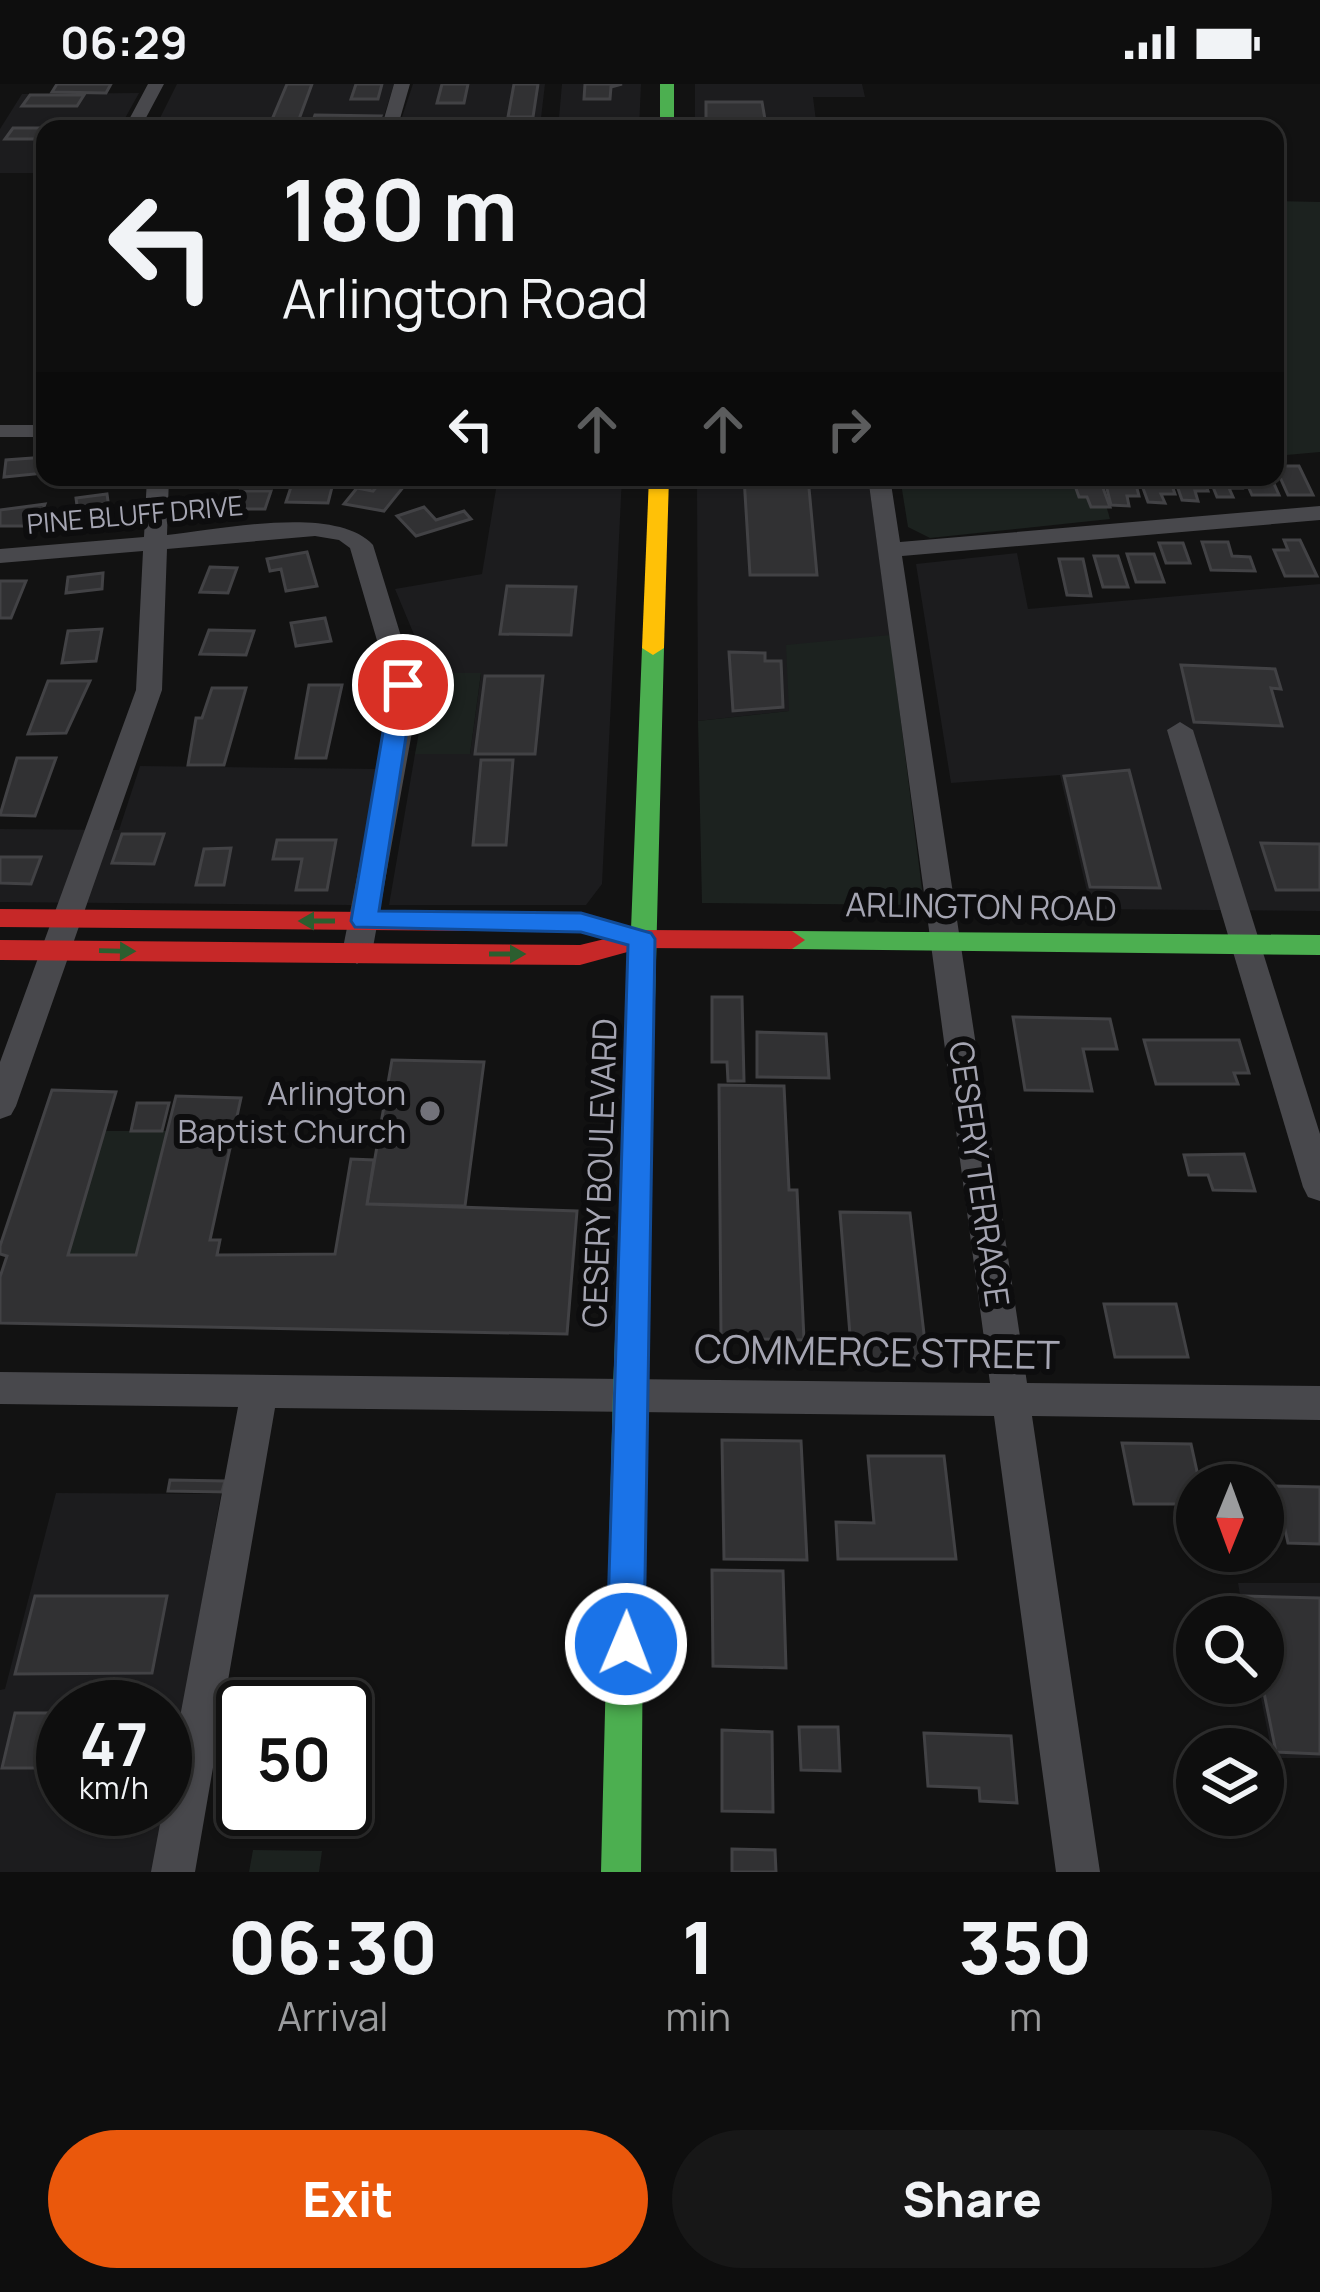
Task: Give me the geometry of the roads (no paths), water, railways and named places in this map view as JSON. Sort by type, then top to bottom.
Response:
[{"type":"main road","points":[[667,84],[667,120]]},
{"type":"main road","name":"CESERY BOULEVARD","points":[[621,1872],[629,1391],[659,486]]},
{"type":"main road","name":"ARLINGTON ROAD","points":[[0,919],[581,922],[642,939],[1320,945]]},
{"type":"main road","name":"ARLINGTON ROAD","points":[[0,950],[580,955],[642,939]]},
{"type":"street","points":[[138,120],[156,84]]},
{"type":"street","points":[[392,120],[402,84]]},
{"type":"street","points":[[0,431],[36,430]]},
{"type":"street","points":[[0,1106],[149,690],[157,486]]},
{"type":"street","name":"CESERY TERRACE","points":[[880,486],[1078,1872]]},
{"type":"street","points":[[891,550],[1320,513]]},
{"type":"street","name":"PINE BLUFF DRIVE","points":[[0,556],[315,529],[346,534],[362,545],[403,685],[364,921]]},
{"type":"street","points":[[1180,730],[1320,1187]]},
{"type":"street","points":[[357,953],[364,921]]},
{"type":"street","name":"COMMERCE STREET","points":[[0,1388],[629,1391],[1320,1403]]},
{"type":"street","points":[[173,1872],[259,1390]]},
{"type":"place","name":"Arlington Baptist Church","points":[[430,1111]]}]
